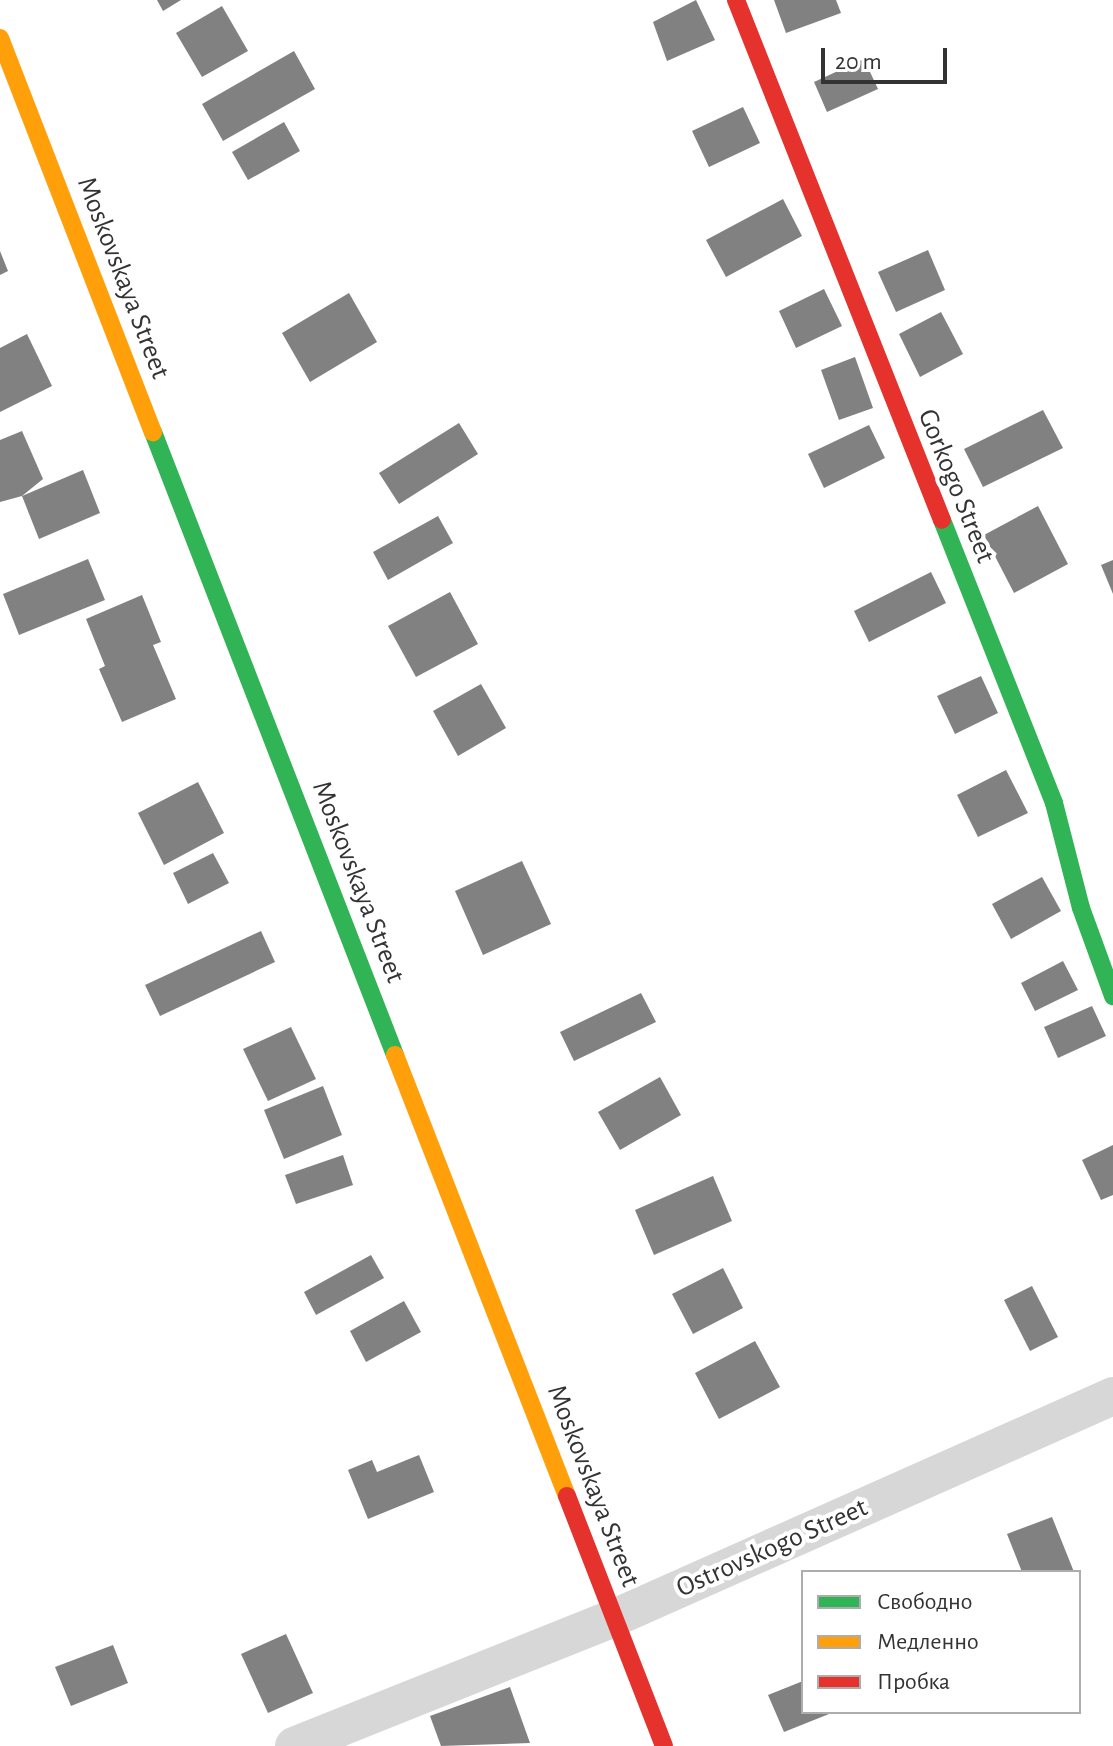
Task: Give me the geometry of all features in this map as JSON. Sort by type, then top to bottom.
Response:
[{"type":"street","name":"Gorkogo Street","points":[[736,0],[1054,803],[1081,908],[1113,996]]},
{"type":"street","name":"Moskovskaya Street","points":[[0,38],[664,1746]]},
{"type":"street","name":"Ostrovskogo Street","points":[[294,1746],[614,1618],[1113,1396]]},
{"type":"building","points":[[157,0],[181,0],[163,11]]},
{"type":"building","points":[[696,0],[715,40],[667,61],[653,22]]},
{"type":"building","points":[[774,0],[836,0],[841,13],[786,33]]},
{"type":"building","points":[[222,6],[248,51],[202,77],[176,33]]},
{"type":"building","points":[[294,51],[315,89],[223,141],[202,104]]},
{"type":"building","points":[[864,59],[878,89],[827,112],[814,82]]},
{"type":"building","points":[[743,107],[760,143],[709,167],[692,131]]},
{"type":"building","points":[[284,122],[300,151],[248,180],[232,152]]},
{"type":"building","points":[[783,199],[802,236],[726,277],[706,240]]},
{"type":"building","points":[[928,250],[945,290],[896,312],[878,272]]},
{"type":"building","points":[[0,251],[8,271],[0,275]]},
{"type":"building","points":[[824,289],[842,326],[796,348],[779,311]]},
{"type":"building","points":[[349,293],[377,342],[310,382],[282,333]]},
{"type":"building","points":[[941,312],[963,354],[920,377],[899,334]]},
{"type":"building","points":[[27,334],[52,386],[0,412],[0,348]]},
{"type":"building","points":[[855,357],[873,408],[839,420],[821,370]]},
{"type":"building","points":[[1043,410],[1063,448],[983,487],[964,449]]},
{"type":"building","points":[[459,423],[478,454],[399,504],[379,473]]},
{"type":"building","points":[[869,425],[885,458],[824,488],[808,454]]},
{"type":"building","points":[[22,431],[43,479],[22,496],[0,502],[0,440]]},
{"type":"building","points":[[83,470],[100,513],[39,539],[22,496]]},
{"type":"building","points":[[1038,506],[1068,564],[1014,593],[984,535]]},
{"type":"building","points":[[438,516],[453,543],[388,580],[373,552]]},
{"type":"building","points":[[88,559],[105,600],[19,635],[3,594]]},
{"type":"building","points":[[1113,560],[1113,594],[1101,565]]},
{"type":"building","points":[[931,572],[946,603],[869,642],[854,611]]},
{"type":"building","points":[[450,592],[478,644],[416,677],[388,626]]},
{"type":"building","points":[[142,595],[161,642],[153,645],[176,699],[122,722],[99,669],[105,666],[86,619]]},
{"type":"building","points":[[981,676],[998,713],[955,734],[937,696]]},
{"type":"building","points":[[481,684],[506,728],[458,756],[433,711]]},
{"type":"building","points":[[1006,770],[1028,813],[978,837],[957,795]]},
{"type":"building","points":[[198,782],[224,833],[164,865],[138,813]]},
{"type":"building","points":[[213,853],[229,883],[188,904],[173,873]]},
{"type":"building","points":[[522,861],[551,924],[483,955],[455,891]]},
{"type":"building","points":[[1042,877],[1061,911],[1011,939],[992,904]]},
{"type":"building","points":[[261,931],[275,962],[160,1016],[145,985]]},
{"type":"building","points":[[1063,961],[1078,990],[1035,1011],[1021,983]]},
{"type":"building","points":[[641,993],[656,1022],[574,1061],[560,1032]]},
{"type":"building","points":[[1092,1006],[1106,1036],[1058,1058],[1044,1027]]},
{"type":"building","points":[[291,1027],[316,1079],[268,1101],[243,1049]]},
{"type":"building","points":[[660,1077],[681,1115],[620,1150],[598,1112]]},
{"type":"building","points":[[323,1086],[342,1135],[284,1159],[264,1110]]},
{"type":"building","points":[[1113,1145],[1113,1195],[1101,1200],[1082,1160]]},
{"type":"building","points":[[343,1155],[353,1185],[296,1204],[285,1175]]},
{"type":"building","points":[[713,1176],[732,1221],[654,1255],[635,1210]]},
{"type":"building","points":[[371,1255],[384,1278],[316,1315],[304,1292]]},
{"type":"building","points":[[723,1268],[743,1308],[693,1334],[672,1294]]},
{"type":"building","points":[[1032,1286],[1058,1337],[1030,1351],[1004,1300]]},
{"type":"building","points":[[404,1301],[421,1332],[366,1362],[350,1331]]},
{"type":"building","points":[[755,1341],[780,1387],[719,1419],[695,1373]]},
{"type":"building","points":[[419,1455],[434,1492],[368,1519],[348,1470],[372,1460],[377,1472]]},
{"type":"building","points":[[1052,1517],[1073,1570],[1021,1570],[1007,1534]]},
{"type":"building","points":[[286,1634],[313,1693],[268,1713],[241,1654]]},
{"type":"building","points":[[113,1645],[128,1683],[71,1706],[55,1667]]},
{"type":"building","points":[[801,1682],[801,1714],[829,1714],[784,1732],[768,1695]]},
{"type":"building","points":[[510,1687],[530,1743],[441,1746],[430,1716]]},
{"type":"traffic: fast","points":[[153,432],[395,1055]]},
{"type":"traffic: fast","points":[[942,520],[1054,803],[1081,908],[1113,996]]},
{"type":"traffic: slow","points":[[0,38],[153,432]]},
{"type":"traffic: slow","points":[[395,1055],[567,1496]]},
{"type":"traffic: jam","points":[[736,0],[942,520]]},
{"type":"traffic: jam","points":[[567,1496],[664,1746]]}]
